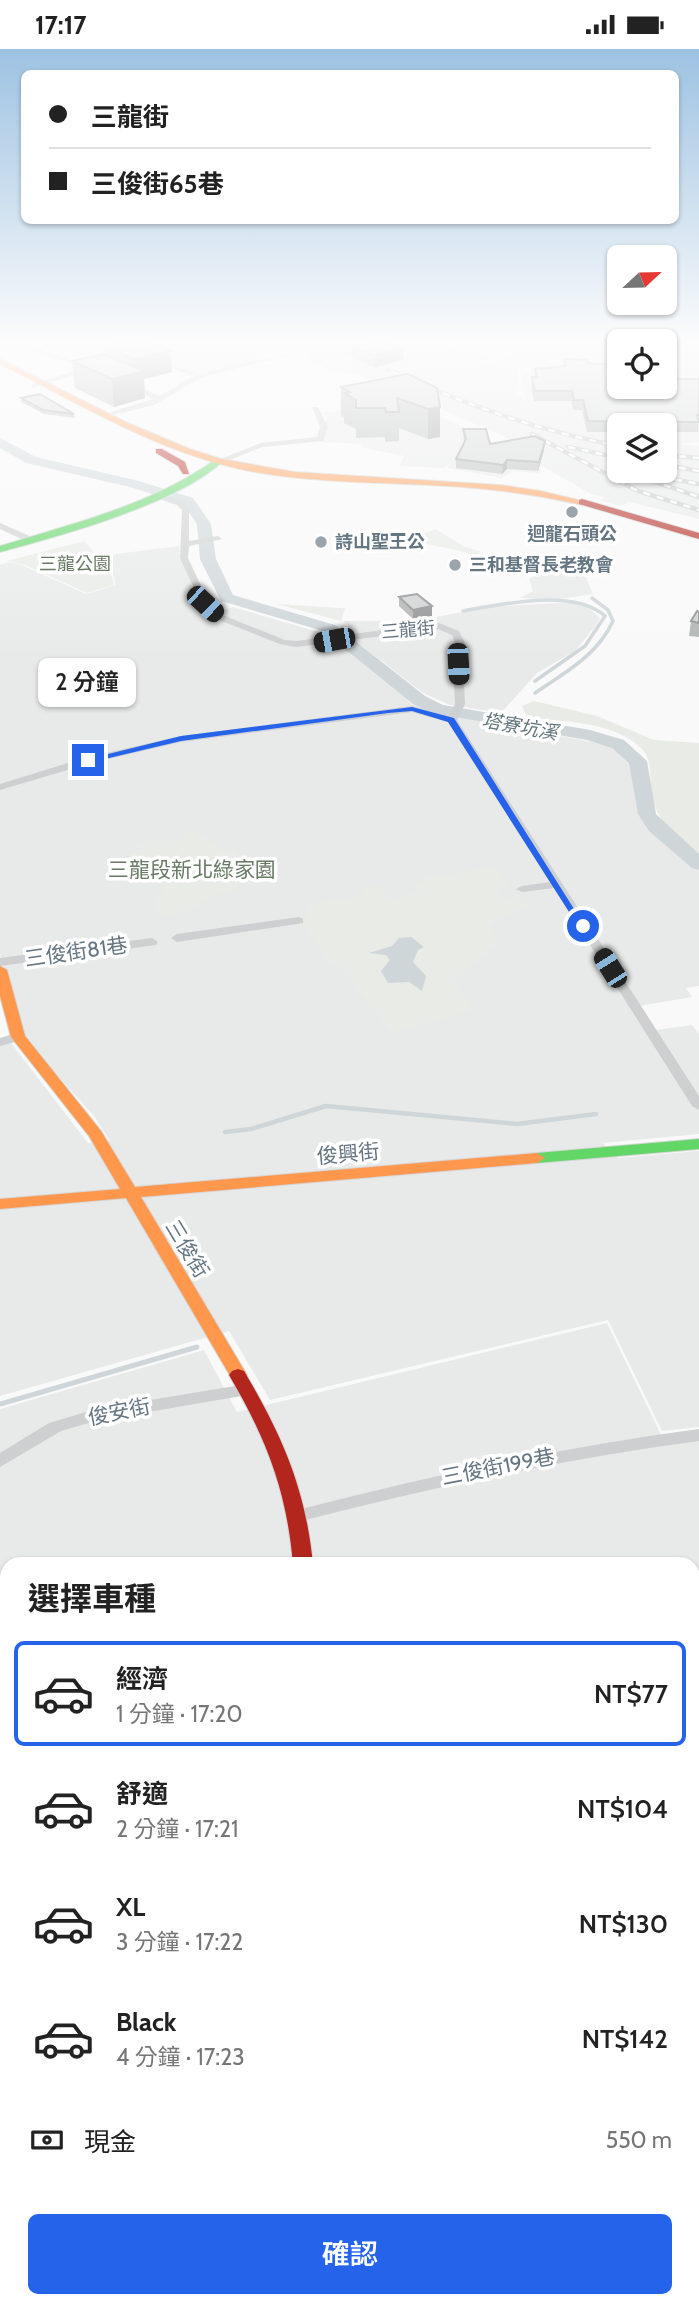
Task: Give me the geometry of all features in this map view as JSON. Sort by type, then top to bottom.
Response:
[{"type":"main road","points":[[157,448],[182,464],[186,473]]},
{"type":"main road","points":[[166,448],[216,463],[321,477],[550,493],[577,505],[699,538]]},
{"type":"main road","points":[[182,448],[216,463]]},
{"type":"main road","points":[[157,489],[186,473],[216,463]]},
{"type":"main road","points":[[0,549],[23,537],[157,489],[216,463]]},
{"type":"main road","points":[[0,539],[23,537]]},
{"type":"main road","name":"三俊街","points":[[0,970],[18,1037],[96,1134],[247,1390],[290,1470],[301,1515],[303,1557]]},
{"type":"main road","name":"俊興街","points":[[0,1205],[699,1144]]},
{"type":"street","points":[[216,463],[254,448]]},
{"type":"street","name":"三龍街","points":[[157,489],[180,503],[186,510],[184,558],[199,594],[217,616],[283,642],[308,644],[357,635],[439,626],[454,631],[462,647],[458,664],[460,704],[452,719]]},
{"type":"street","points":[[0,526],[23,537]]},
{"type":"street","points":[[183,544],[218,539]]},
{"type":"street","points":[[0,787],[88,760],[181,739],[412,709],[452,719],[699,1106]]},
{"type":"street","points":[[522,889],[556,884]]},
{"type":"street","points":[[177,938],[299,921]]},
{"type":"street","name":"三俊街81巷","points":[[0,962],[152,942]]},
{"type":"street","points":[[0,1042],[18,1037]]},
{"type":"street","name":"俊安街","points":[[0,1461],[55,1427],[96,1415],[247,1390]]},
{"type":"street","name":"三俊街199巷","points":[[301,1515],[431,1481],[555,1455],[699,1435]]},
{"type":"shaded area","points":[[366,448],[506,448],[541,469],[539,473],[513,471],[502,478],[447,468],[451,462],[444,468],[399,466],[404,456]]},
{"type":"shaded area","points":[[511,448],[607,448],[607,483],[677,483],[677,448],[699,448],[699,519],[629,502],[621,506],[600,501],[605,497],[591,494]]},
{"type":"shaded area","points":[[179,546],[180,558],[206,604],[220,611],[233,607],[329,635],[346,645],[412,704],[447,714],[613,746],[631,759],[639,814],[699,870],[699,986],[686,988],[692,997],[639,1006],[655,1030],[692,1025],[699,1034],[699,1134],[603,1143],[618,1158],[699,1151],[699,1427],[662,1431],[608,1320],[270,1400],[229,1331],[0,1396],[0,1046],[11,1043],[88,1143],[110,1141],[94,1116],[21,1035],[0,954],[0,565],[8,562],[22,565],[86,594],[116,585],[108,555]]},
{"type":"shaded area","points":[[550,568],[586,577],[593,594],[554,600],[520,598],[533,591],[529,579]]},
{"type":"shaded area","points":[[575,602],[586,605],[600,618],[596,625],[575,651],[537,673],[501,713],[450,705],[423,693],[352,638],[360,637],[343,621],[415,621],[488,607]]},
{"type":"shaded area","points":[[411,937],[424,947],[418,950],[413,962],[426,976],[422,991],[409,982],[388,983],[381,971],[390,960],[386,955],[369,953],[392,946],[399,938]]},
{"type":"shaded area","points":[[607,1323],[664,1441],[699,1437],[699,1557],[0,1557],[0,1409],[204,1350],[237,1412]]},
{"type":"green space","points":[[436,529],[463,546],[481,552],[475,555],[417,541],[415,537]]},
{"type":"green space","name":"三龍公園","points":[[84,541],[95,554],[106,555],[114,585],[87,593],[25,565],[7,561]]},
{"type":"green space","points":[[277,604],[340,608],[345,608],[341,621]]},
{"type":"green space","points":[[534,701],[597,716],[654,740],[699,743],[699,858],[678,839],[656,809],[650,766],[641,748],[630,739],[602,728],[527,717],[522,706]]},
{"type":"green space","name":"三龍段新北綠家園","points":[[187,831],[198,832],[217,847],[233,850],[261,872],[240,883],[235,891],[218,893],[188,912],[156,916],[156,898],[161,896],[162,887],[149,871],[125,858],[141,849],[136,845],[152,839],[175,841]]},
{"type":"green space","points":[[485,868],[498,869],[510,885],[495,888],[503,899],[519,896],[528,908],[512,912],[489,925],[499,942],[454,982],[474,1009],[393,1034],[338,965],[332,966],[302,924],[311,903],[364,896],[359,888],[381,886],[390,900],[419,892],[414,885],[426,877]]},
{"type":"building","points":[[461,448],[543,448],[539,462],[507,460],[503,465],[456,459]]},
{"type":"building","points":[[417,594],[432,606],[413,610],[399,597]]},
{"type":"building","points":[[697,611],[699,612],[699,623],[691,621]]},
{"type":"waterway","name":"塔寮坑溪","points":[[11,448],[31,460],[134,484],[188,501],[204,524],[208,559],[227,598],[329,628],[419,700],[438,709],[590,735],[618,744],[638,761],[647,814],[656,827],[699,864]]},
{"type":"waterway","points":[[535,693],[579,662],[607,633],[613,621],[608,610],[592,598]]},
{"type":"waterway","points":[[463,611],[517,602],[556,600],[591,607],[605,616],[585,646],[535,681]]},
{"type":"waterway","points":[[225,1132],[251,1129],[326,1106],[517,1124],[596,1114]]},
{"type":"waterway","points":[[0,1404],[197,1347]]},
{"type":"railway","points":[[559,448],[638,491],[699,510]]},
{"type":"railway","points":[[575,448],[607,455]]},
{"type":"railway","points":[[677,456],[699,458]]},
{"type":"railway","points":[[677,467],[699,471]]},
{"type":"railway","points":[[677,480],[699,484]]},
{"type":"railway","points":[[659,483],[699,497]]},
{"type":"traffic: fast","points":[[0,549],[145,501],[174,489],[219,461]]},
{"type":"traffic: fast","points":[[537,1158],[699,1144]]},
{"type":"traffic: slow","points":[[181,448],[254,469],[336,478],[501,488],[582,502]]},
{"type":"traffic: slow","points":[[0,970],[18,1037],[96,1134],[238,1375]]},
{"type":"traffic: slow","points":[[0,1204],[537,1158]]},
{"type":"traffic: jam","points":[[159,451],[182,464],[186,472]]},
{"type":"traffic: jam","points":[[582,502],[699,536]]},
{"type":"traffic: jam","points":[[238,1375],[264,1421],[284,1465],[297,1512],[302,1557]]},
{"type":"place","name":"迴龍石頭公","points":[[572,512]]},
{"type":"place","name":"詩山聖王公","points":[[321,542]]},
{"type":"place","name":"三和基督長老教會","points":[[455,565]]},
{"type":"route","points":[[88,760],[181,739],[388,711],[412,709],[452,720],[583,926]]}]
